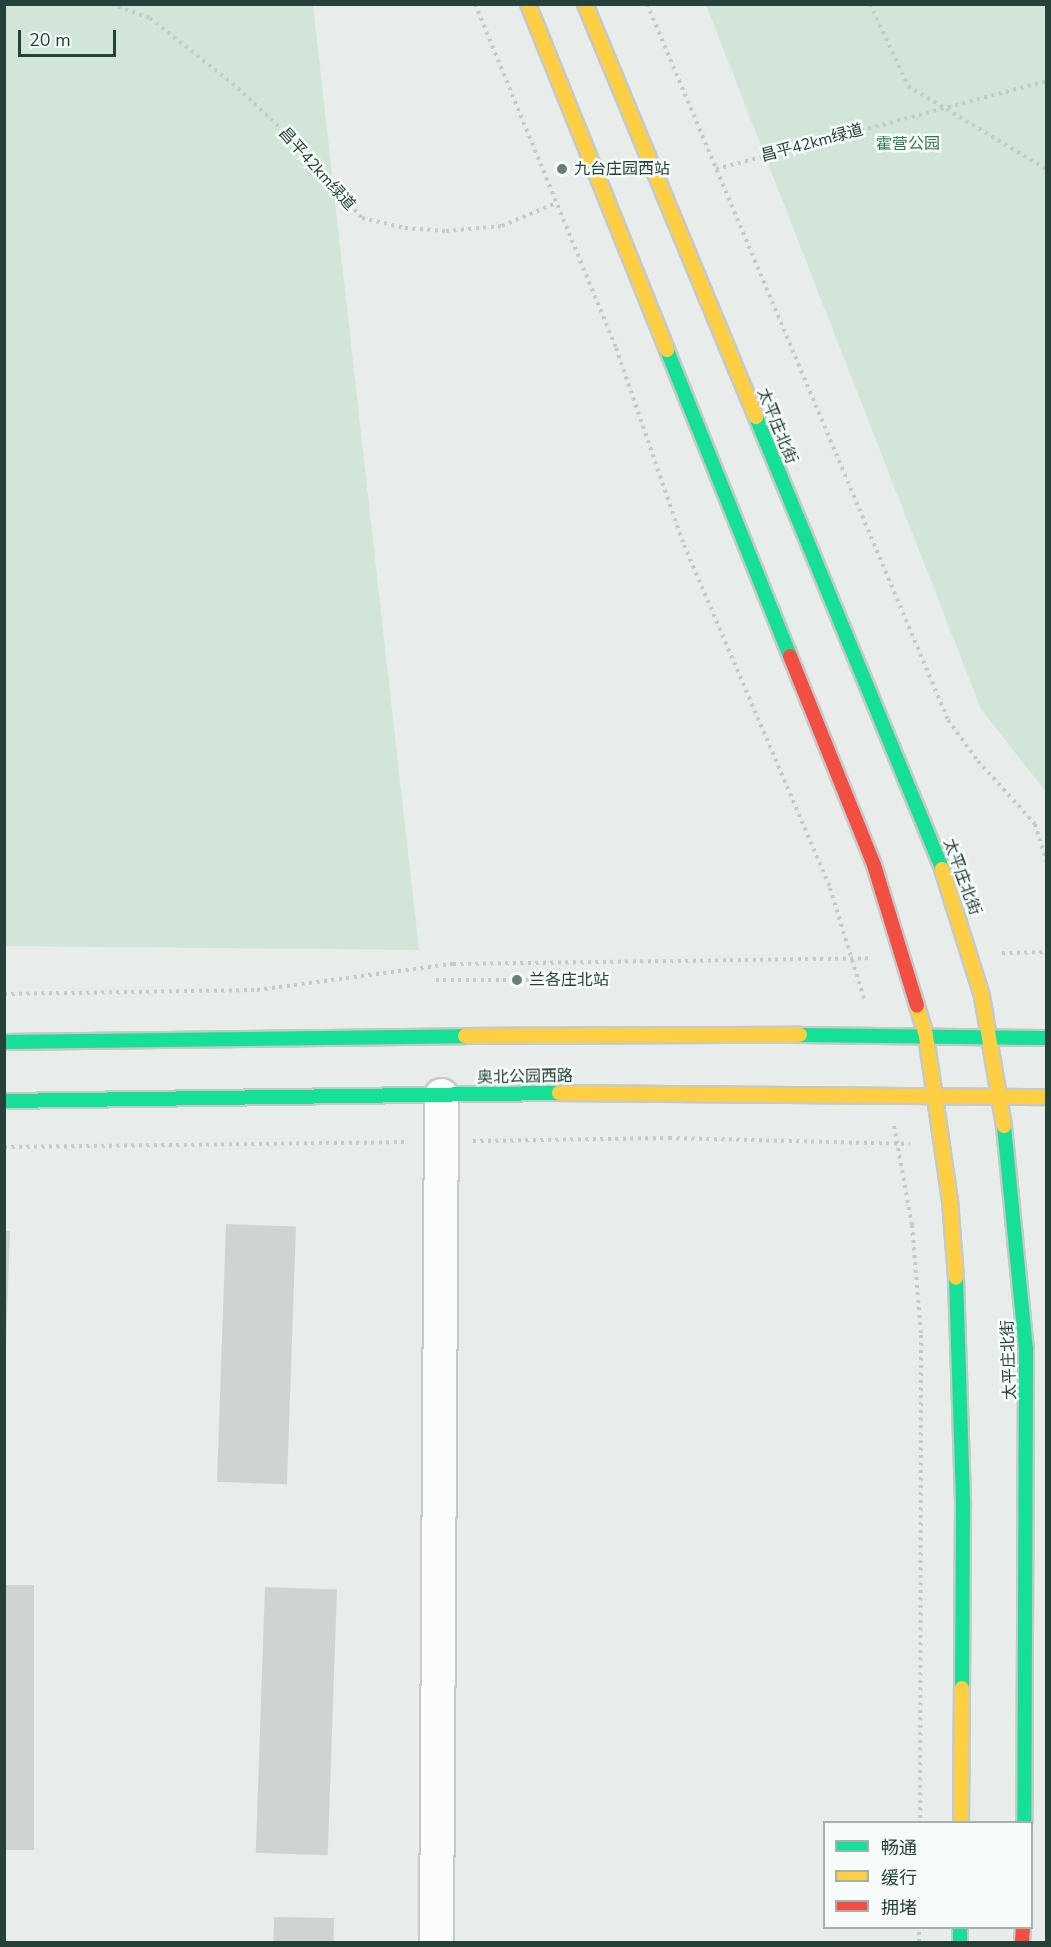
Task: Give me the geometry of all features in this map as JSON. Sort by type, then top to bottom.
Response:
[{"type":"main road","points":[[528,4],[874,865],[926,1036],[937,1095],[959,1311],[963,1506],[961,1821]]},
{"type":"main road","name":"太平庄北街","points":[[585,4],[942,868],[972,954],[1001,1096],[1014,1193],[1026,1349],[1024,1821]]},
{"type":"main road","points":[[4,1042],[660,1033],[1047,1038]]},
{"type":"main road","name":"奥北公园西路","points":[[4,1101],[675,1092],[1047,1097]]},
{"type":"street","points":[[436,1942],[441,1095]]},
{"type":"path","name":"昌平42km绿道","points":[[111,4],[150,18],[238,88],[295,142],[362,218],[405,228],[446,231],[502,226],[556,203]]},
{"type":"path","points":[[475,4],[623,367],[684,544],[830,888]]},
{"type":"path","points":[[647,4],[948,720],[972,755],[1035,824],[1047,861]]},
{"type":"path","points":[[870,4],[908,86],[1047,169]]},
{"type":"path","name":"昌平42km绿道","points":[[716,169],[1047,81]]},
{"type":"path","points":[[4,994],[257,990],[453,964],[791,960]]},
{"type":"path","points":[[563,972],[563,980]]},
{"type":"path","points":[[436,980],[603,980]]},
{"type":"path","points":[[906,1190],[918,1289],[922,1372],[920,1821]]},
{"type":"green space","points":[[5,4],[313,5],[419,950],[5,946]]},
{"type":"green space","name":"霍营公园","points":[[706,5],[1046,5],[1046,792],[981,709]]},
{"type":"building","points":[[226,1224],[296,1226],[287,1484],[217,1482]]},
{"type":"building","points":[[4,1231],[10,1231],[6,1343],[4,1343]]},
{"type":"building","points":[[4,1585],[34,1585],[34,1850],[4,1850]]},
{"type":"building","points":[[265,1587],[337,1590],[328,1855],[256,1853]]},
{"type":"building","points":[[274,1917],[334,1918],[334,1942],[274,1942]]},
{"type":"traffic: fast","points":[[667,350],[790,656]]},
{"type":"traffic: fast","points":[[756,417],[942,869]]},
{"type":"traffic: fast","points":[[800,1035],[1046,1038]]},
{"type":"traffic: fast","points":[[4,1042],[465,1036]]},
{"type":"traffic: fast","points":[[4,1101],[559,1093]]},
{"type":"traffic: fast","points":[[1004,1126],[1026,1349],[1024,1821]]},
{"type":"traffic: fast","points":[[956,1278],[963,1506],[962,1688]]},
{"type":"traffic: fast","points":[[960,1929],[960,1942]]},
{"type":"traffic: slow","points":[[528,4],[667,350]]},
{"type":"traffic: slow","points":[[585,4],[756,417]]},
{"type":"traffic: slow","points":[[942,869],[982,996],[1004,1126]]},
{"type":"traffic: slow","points":[[917,1006],[926,1036],[950,1200],[956,1278]]},
{"type":"traffic: slow","points":[[465,1036],[800,1035]]},
{"type":"traffic: slow","points":[[559,1093],[1046,1097]]},
{"type":"traffic: slow","points":[[961,1821],[962,1688]]},
{"type":"traffic: jam","points":[[790,656],[874,865],[917,1006]]},
{"type":"traffic: jam","points":[[1022,1942],[1023,1929]]},
{"type":"place","name":"九台庄园西站","points":[[562,169]]},
{"type":"place","name":"兰各庄北站","points":[[517,980]]}]
